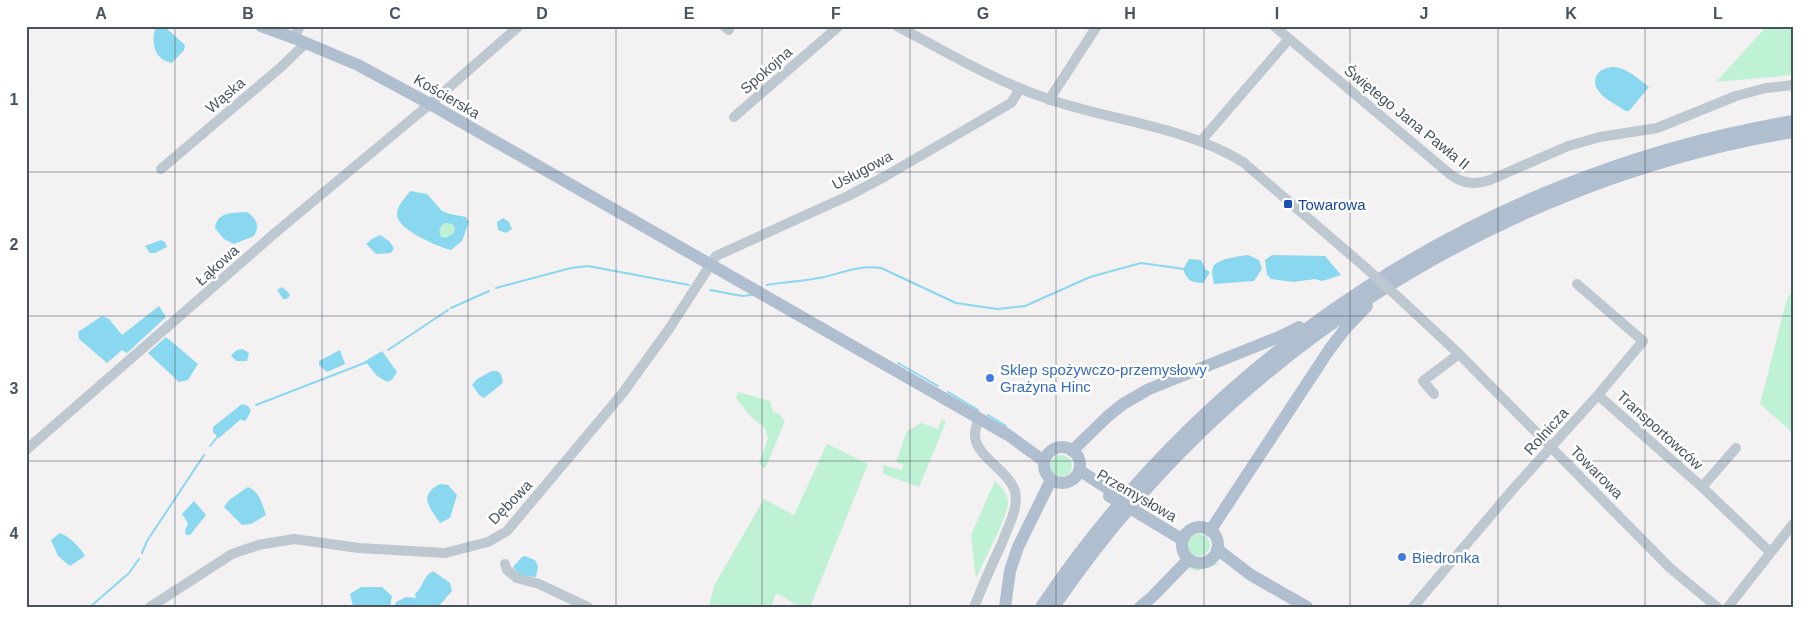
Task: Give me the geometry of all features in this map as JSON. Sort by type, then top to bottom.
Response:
[{"type":"main road","name":"Kościerska","points":[[261,26],[300,36],[430,104],[609,208],[980,418]]},
{"type":"main road","points":[[1041,607],[1078,554],[1130,490],[1172,445],[1236,385],[1318,320],[1384,274],[1486,219],[1600,171],[1719,136],[1793,121]]},
{"type":"main road","points":[[1054,607],[1119,521],[1149,486],[1210,424],[1276,366],[1350,311],[1416,269],[1468,241],[1530,211],[1574,193],[1677,158],[1722,146],[1793,132]]},
{"type":"main road","points":[[1210,530],[1329,350],[1345,329],[1367,307],[1369,299]]},
{"type":"main road","points":[[1072,451],[1108,416],[1123,404],[1149,389],[1279,337],[1308,322],[1318,320]]},
{"type":"main road","points":[[980,418],[1047,457]]},
{"type":"main road","points":[[1058,448],[1068,448],[1072,451],[1079,460],[1076,474],[1065,483],[1052,480],[1045,472],[1047,457],[1058,448]]},
{"type":"main road","name":"Przemysłowa","points":[[1076,474],[1185,536]]},
{"type":"main road","points":[[1005,607],[1010,571],[1018,547],[1052,480]]},
{"type":"main road","points":[[1196,528],[1210,530],[1217,541],[1214,554],[1203,562],[1189,559],[1183,551],[1185,536],[1196,528]]},
{"type":"main road","points":[[1214,554],[1303,606]]},
{"type":"main road","points":[[1140,607],[1189,559]]},
{"type":"street","name":"Spokojna","points":[[734,117],[839,26]]},
{"type":"street","name":"Towarowa","points":[[897,26],[1020,89],[1050,100],[1201,141],[1217,147],[1243,162],[1399,298],[1458,354],[1670,568],[1717,607]]},
{"type":"street","points":[[1050,100],[1097,26]]},
{"type":"street","name":"Świętego Jana Pawła II","points":[[1274,26],[1451,174],[1468,183],[1490,180],[1586,140],[1657,128],[1736,96],[1766,88],[1793,85]]},
{"type":"street","name":"Łąkowa","points":[[26,450],[275,233],[430,104],[517,27]]},
{"type":"street","name":"Wąska","points":[[161,169],[281,67],[300,36]]},
{"type":"street","points":[[1201,141],[1289,39]]},
{"type":"street","name":"Usługowa","points":[[712,265],[716,256],[848,196],[884,177],[1011,104],[1020,89]]},
{"type":"street","name":"Dębowa","points":[[150,607],[232,554],[258,545],[294,539],[359,548],[445,553],[488,542],[507,531],[622,394],[712,265]]},
{"type":"street","name":"Rolnicza","points":[[1413,607],[1643,341],[1577,284]]},
{"type":"street","points":[[1434,394],[1424,381],[1458,354]]},
{"type":"street","name":"Transportowców","points":[[1598,395],[1702,487],[1770,552]]},
{"type":"street","points":[[974,607],[1011,520],[1016,498],[1008,480],[976,444],[974,429],[980,418]]},
{"type":"street","name":"Transportowców","points":[[1702,487],[1736,448]]},
{"type":"street","points":[[1728,607],[1793,524]]},
{"type":"street","points":[[505,564],[507,570],[517,578],[539,584],[588,607]]},
{"type":"green space","points":[[1767,26],[1793,26],[1793,75],[1716,82]]},
{"type":"green space","points":[[446,223],[452,224],[455,227],[454,233],[446,238],[441,237],[440,231],[441,227]]},
{"type":"green space","points":[[1793,290],[1793,433],[1760,404],[1787,299]]},
{"type":"green space","points":[[738,392],[770,401],[773,412],[778,413],[785,421],[765,469],[759,463],[768,439],[765,428],[751,417],[736,398]]},
{"type":"green space","points":[[942,419],[946,422],[919,487],[883,474],[883,465],[902,470],[904,465],[896,462],[907,431],[922,423],[938,429]]},
{"type":"green space","points":[[827,444],[868,464],[810,607],[801,607],[776,593],[771,607],[709,607],[714,586],[764,499],[794,515]]},
{"type":"green space","points":[[1061,455],[1069,458],[1072,466],[1069,474],[1061,477],[1053,474],[1050,466],[1053,458]]},
{"type":"green space","points":[[995,481],[1006,494],[1008,500],[1007,507],[1005,516],[976,579],[971,535]]},
{"type":"green space","points":[[1199,534],[1207,537],[1210,545],[1207,553],[1199,556],[1191,553],[1188,545],[1191,537]]},
{"type":"green space","points":[[1213,562],[1220,564],[1196,571],[1187,567]]},
{"type":"water","points":[[165,27],[185,45],[184,50],[172,63],[162,59],[154,46],[155,29]]},
{"type":"water","points":[[1612,67],[1627,71],[1649,87],[1629,111],[1626,111],[1600,93],[1595,83],[1599,73]]},
{"type":"water","points":[[410,191],[427,194],[442,211],[466,217],[469,222],[462,241],[451,250],[428,241],[403,226],[398,220],[397,211]],"holes":[[[445,223],[452,224],[455,227],[454,233],[446,238],[441,237],[440,229],[442,226]]]},
{"type":"water","points":[[247,212],[253,217],[257,226],[254,236],[234,244],[224,239],[215,228],[219,218],[227,214]]},
{"type":"water","points":[[503,218],[509,222],[512,229],[506,233],[498,230],[497,222]]},
{"type":"water","points":[[380,235],[389,241],[394,248],[391,253],[376,254],[366,244]]},
{"type":"water","points":[[161,240],[165,242],[167,247],[155,253],[150,253],[145,246]]},
{"type":"water","points":[[1248,255],[1259,260],[1262,269],[1254,281],[1214,284],[1212,271],[1215,264],[1229,258]]},
{"type":"water","points":[[1272,255],[1325,256],[1341,275],[1322,281],[1315,279],[1293,282],[1271,279],[1267,275],[1265,260]]},
{"type":"water","points":[[1189,259],[1201,260],[1206,270],[1210,272],[1203,283],[1192,281],[1186,276],[1183,269]]},
{"type":"water","points":[[282,287],[290,296],[286,299],[283,299],[277,290]]},
{"type":"water","points":[[159,306],[166,317],[127,353],[122,350],[107,363],[79,339],[78,332],[102,316],[109,319],[122,335]]},
{"type":"water","points":[[166,337],[198,364],[188,380],[179,382],[148,353]]},
{"type":"water","points":[[243,349],[249,353],[247,361],[236,361],[231,355],[237,350]]},
{"type":"water","points":[[340,350],[345,364],[327,372],[319,365],[319,361]]},
{"type":"water","points":[[382,351],[397,372],[392,380],[387,382],[377,376],[365,361]]},
{"type":"water","points":[[492,371],[497,371],[501,374],[503,382],[484,398],[479,395],[472,385],[477,379]]},
{"type":"water","points":[[242,404],[248,406],[251,411],[246,420],[243,421],[241,419],[219,438],[213,432],[213,427]]},
{"type":"water","points":[[440,484],[448,485],[457,495],[450,518],[440,523],[429,507],[427,497],[433,488]]},
{"type":"water","points":[[248,487],[258,495],[266,515],[251,524],[242,525],[224,507],[229,500]]},
{"type":"water","points":[[194,501],[206,515],[190,535],[186,535],[185,531],[188,523],[182,514]]},
{"type":"water","points":[[60,533],[68,537],[85,556],[70,566],[58,556],[51,540]]},
{"type":"water","points":[[525,556],[535,560],[538,566],[536,577],[520,575],[513,567]]},
{"type":"water","points":[[433,571],[450,583],[452,591],[438,607],[394,607],[396,602],[406,597],[416,598],[415,594],[429,573]]},
{"type":"water","points":[[361,587],[382,587],[392,596],[390,607],[353,607],[350,594]]},
{"type":"waterway","points":[[767,285],[873,267],[881,268],[956,303],[997,309],[1025,306],[1090,277],[1141,263],[1184,269]]},
{"type":"waterway","points":[[496,288],[571,268],[588,266],[689,285]]},
{"type":"waterway","points":[[710,290],[742,296],[751,295]]},
{"type":"waterway","points":[[451,308],[489,291]]},
{"type":"waterway","points":[[388,350],[448,310]]},
{"type":"waterway","points":[[256,405],[367,362]]},
{"type":"waterway","points":[[898,363],[938,386]]},
{"type":"waterway","points":[[948,392],[978,410]]},
{"type":"waterway","points":[[988,415],[1006,426]]},
{"type":"waterway","points":[[210,446],[218,436]]},
{"type":"waterway","points":[[142,553],[147,541],[204,455]]},
{"type":"waterway","points":[[90,607],[129,573],[139,559]]},
{"type":"place","name":"Towarowa","points":[[1288,204]]},
{"type":"place","name":"Sklep spożywczo-przemysłowy Grażyna Hinc","points":[[990,378]]},
{"type":"place","name":"Biedronka","points":[[1402,557]]}]
